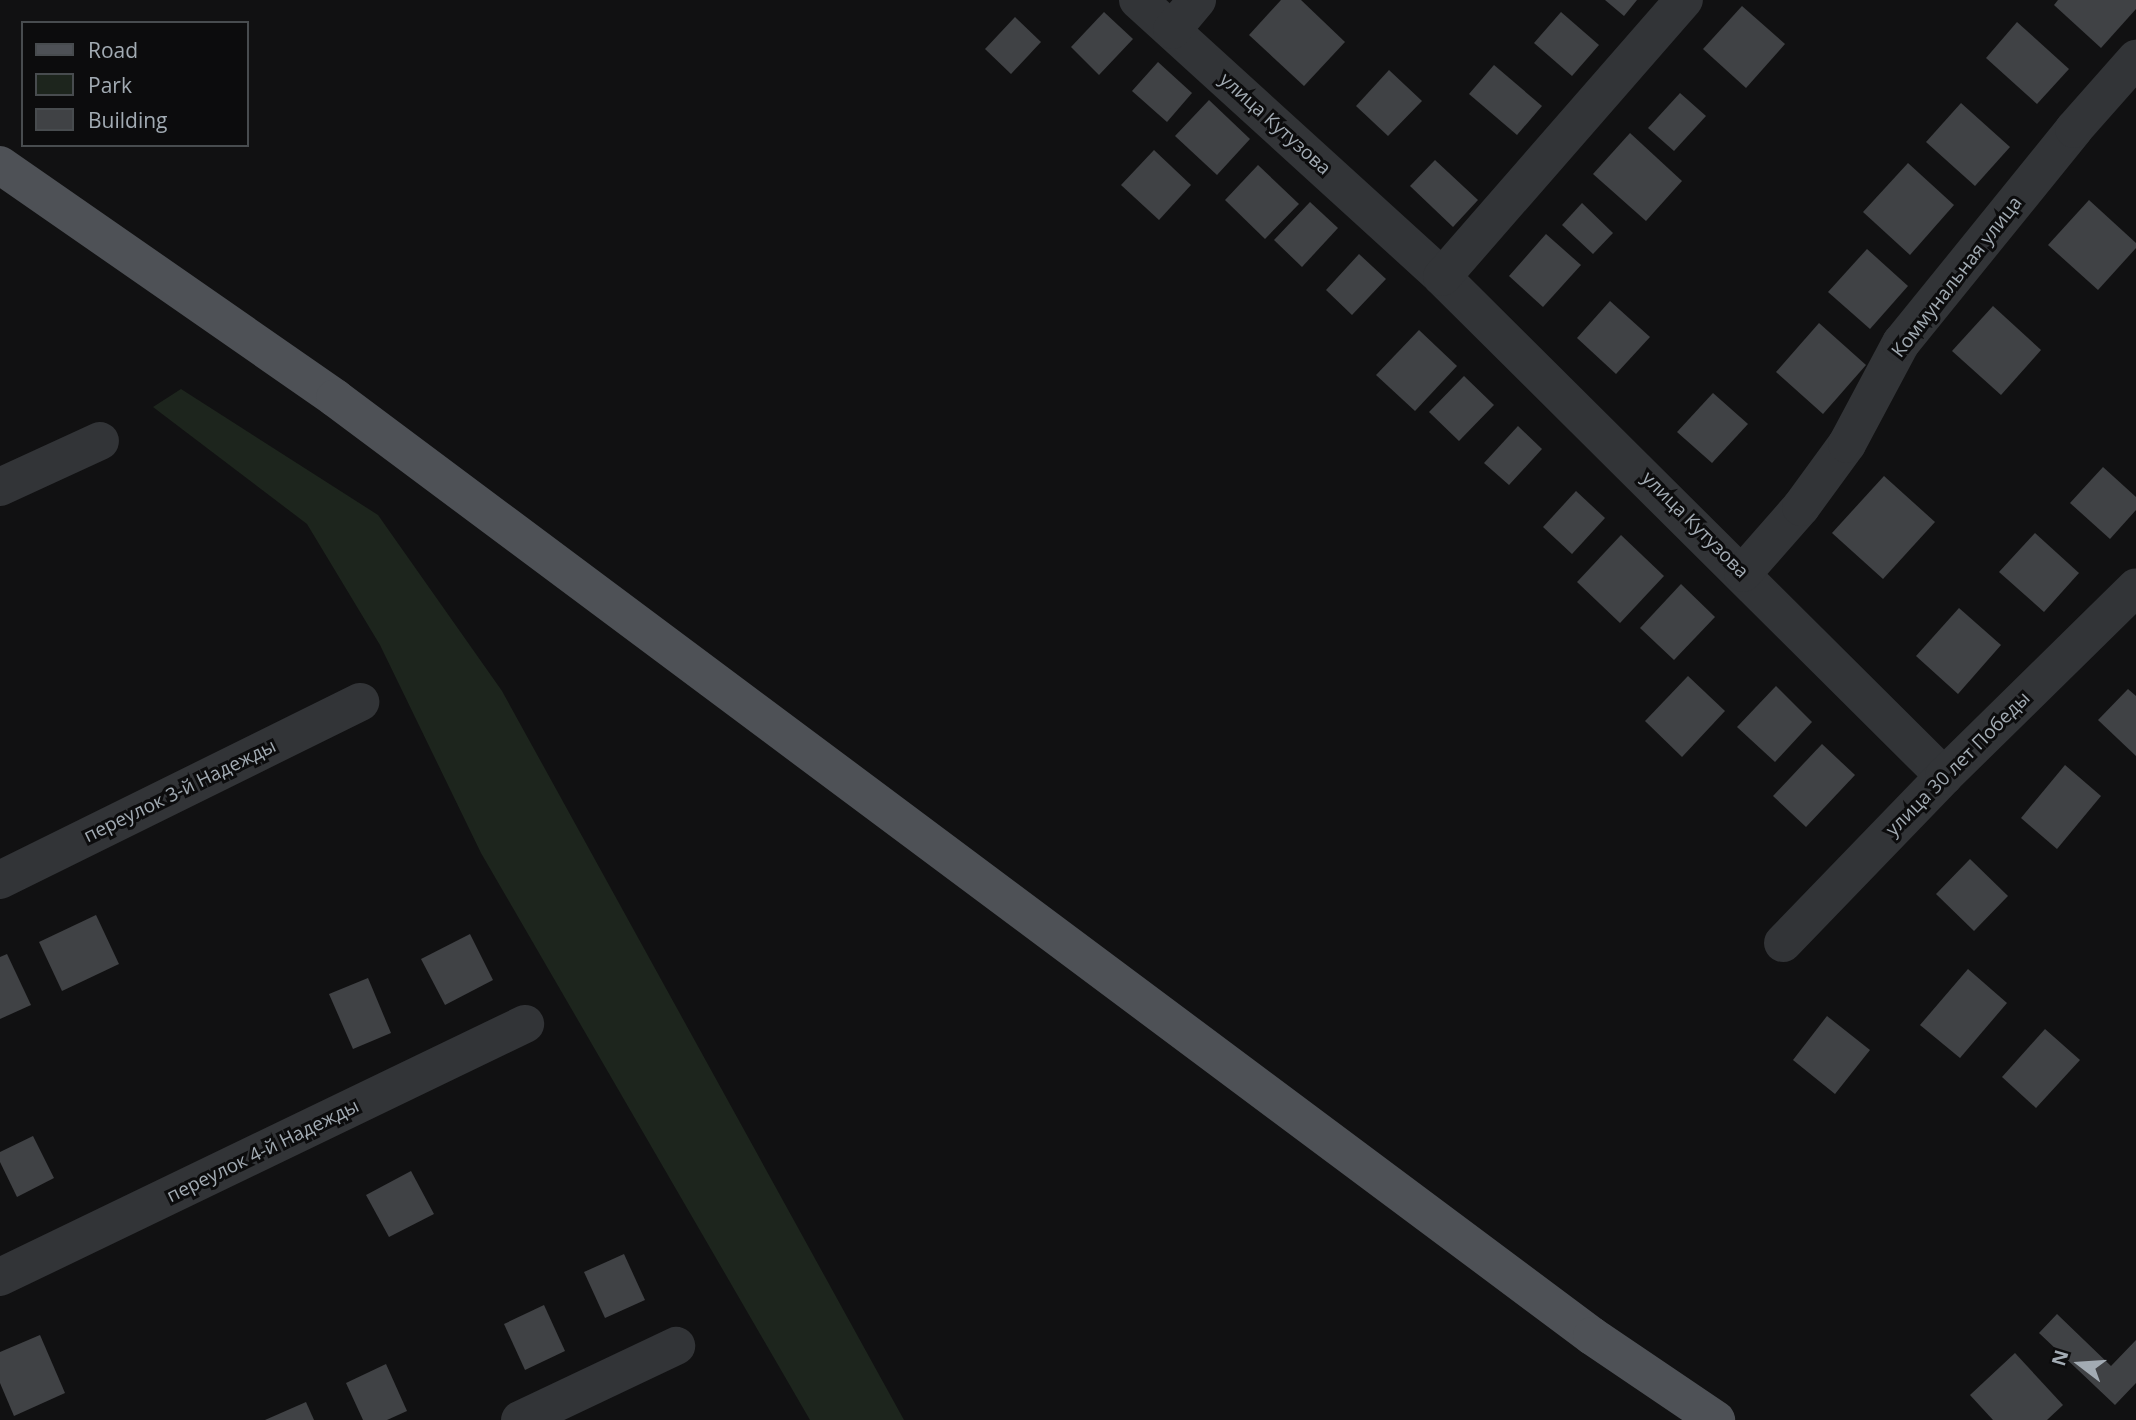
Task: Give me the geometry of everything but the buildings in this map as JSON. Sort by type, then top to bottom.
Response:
[{"type":"main road","points":[[0,164],[335,398],[1592,1336],[1716,1420]]},
{"type":"street","name":"улица Кутузова","points":[[1138,0],[1442,277],[1743,573],[1944,776]]},
{"type":"street","points":[[1172,30],[1197,0]]},
{"type":"street","points":[[1442,277],[1684,0]]},
{"type":"street","name":"Коммунальная улица","points":[[1743,573],[1801,507],[1847,444],[1901,343],[2074,130],[2136,60]]},
{"type":"street","points":[[0,487],[100,441]]},
{"type":"street","name":"улица 30 лет Победы","points":[[1783,943],[1944,776],[2133,597]]},
{"type":"street","name":"переулок 3-й Надежды","points":[[0,880],[360,702]]},
{"type":"street","name":"переулок 4-й Надежды","points":[[0,1277],[525,1024]]},
{"type":"street","points":[[520,1420],[676,1346]]},
{"type":"green space","points":[[181,389],[378,515],[502,691],[904,1420],[810,1420],[481,853],[380,645],[307,524],[153,407]]}]
